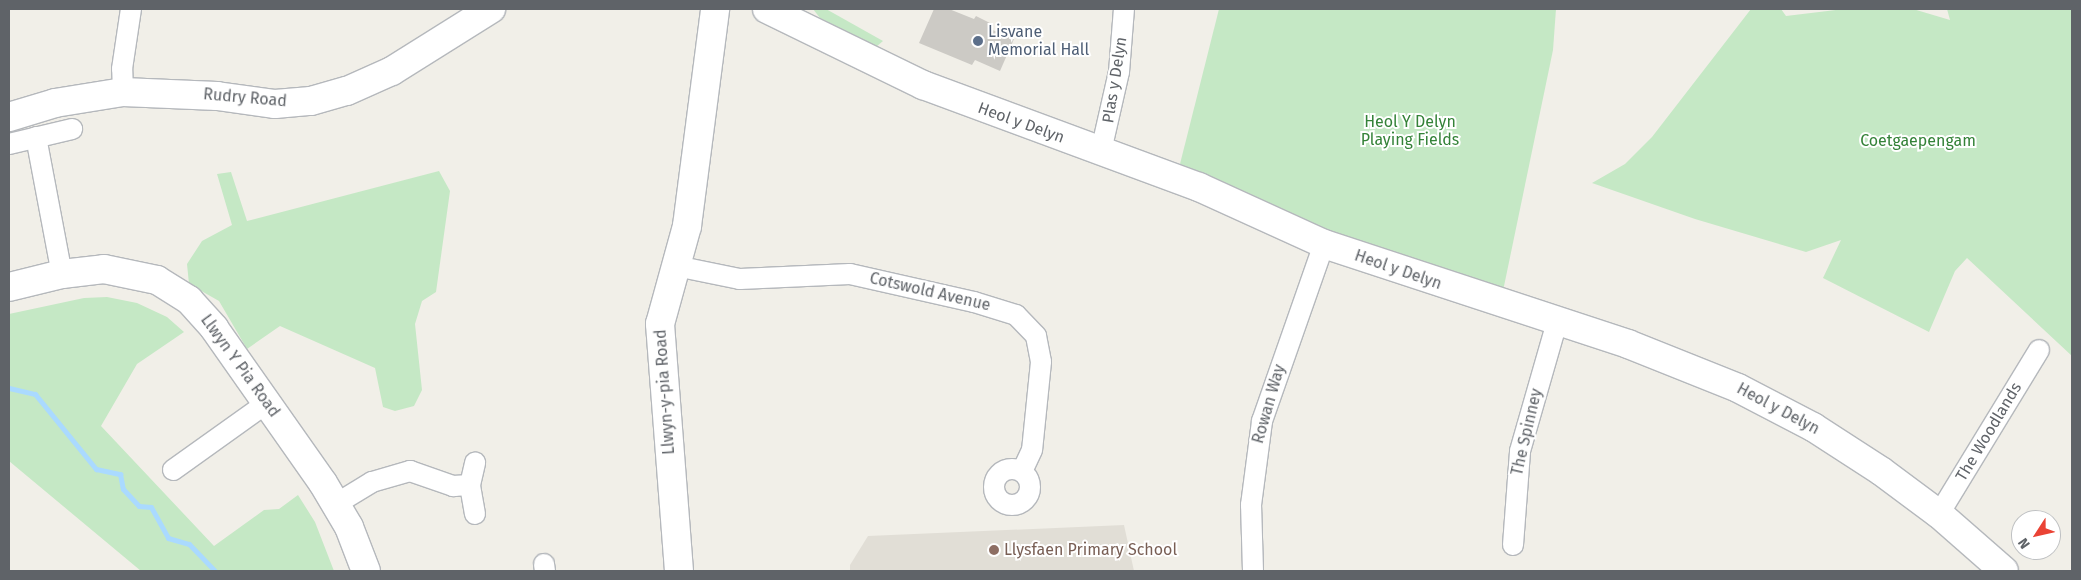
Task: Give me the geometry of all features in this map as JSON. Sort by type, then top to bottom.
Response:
[{"type":"street","points":[[123,92],[122,69],[131,9]]},
{"type":"street","name":"Rudry Road","points":[[9,117],[55,103],[123,92],[217,96],[275,104],[311,101],[347,91],[392,71],[492,9]]},
{"type":"street","name":"Llwyn-y-pia Road","points":[[680,571],[659,338],[662,311],[687,226],[715,9]]},
{"type":"street","name":"Plas y Delyn","points":[[1101,151],[1119,72],[1124,9]]},
{"type":"street","name":"Heol y Delyn","points":[[779,12],[923,85],[1199,187],[1324,244],[1667,358],[1738,388],[1813,427],[1939,514],[2004,571]]},
{"type":"street","points":[[9,144],[72,129]]},
{"type":"street","points":[[36,137],[62,274]]},
{"type":"street","name":"Rowan Way","points":[[1253,571],[1251,505],[1262,421],[1324,244]]},
{"type":"street","name":"Cotswold Avenue","points":[[676,266],[740,279],[850,274],[974,302],[1016,315],[1036,336],[1041,362],[1032,450],[1022,472]]},
{"type":"street","name":"Llwyn Y Pia Road","points":[[9,287],[86,270],[125,271],[172,288],[202,312],[267,403],[336,504],[355,540],[366,571]]},
{"type":"street","name":"The Spinney","points":[[1513,545],[1520,451],[1557,322]]},
{"type":"street","name":"The Woodlands","points":[[1939,514],[2039,350]]},
{"type":"street","points":[[174,470],[267,403]]},
{"type":"street","points":[[475,463],[470,485],[475,514]]},
{"type":"street","points":[[336,504],[372,482],[410,471],[453,486],[470,485]]},
{"type":"shaded area","name":"Llysfaen Primary School","points":[[1124,525],[1134,571],[850,571],[850,565],[868,536]]},
{"type":"green space","points":[[813,9],[826,9],[883,41],[876,47],[820,18]]},
{"type":"green space","name":"Heol Y Delyn Playing Fields","points":[[1219,9],[1556,9],[1553,50],[1503,291],[1354,243],[1180,164]]},
{"type":"green space","name":"Coetgaepengam","points":[[1751,9],[1781,9],[1786,16],[1844,9],[1913,9],[1950,20],[1947,9],[2072,9],[2072,356],[1967,258],[1955,271],[1929,332],[1823,278],[1841,240],[1806,252],[1695,219],[1592,183],[1625,164],[1652,137]]},
{"type":"green space","points":[[439,171],[450,191],[436,292],[422,301],[415,324],[422,390],[414,406],[395,411],[383,407],[375,368],[280,326],[247,349],[219,301],[189,284],[187,264],[202,241],[232,225],[217,174],[231,172],[247,221]]},
{"type":"green space","points":[[107,297],[137,303],[167,317],[184,332],[137,364],[101,426],[214,546],[264,510],[279,509],[298,495],[315,522],[334,571],[141,571],[9,461],[9,314],[84,298]]},
{"type":"building","points":[[934,9],[949,9],[974,19],[976,16],[990,23],[988,28],[1014,39],[1000,71],[975,60],[972,65],[919,43]]},
{"type":"waterway","points":[[9,388],[35,394],[96,469],[120,474],[123,489],[139,506],[151,507],[168,538],[189,544],[215,571]]},
{"type":"place","name":"Lisvane Memorial Hall","points":[[978,41]]},
{"type":"place","name":"Llysfaen Primary School","points":[[994,550]]}]
